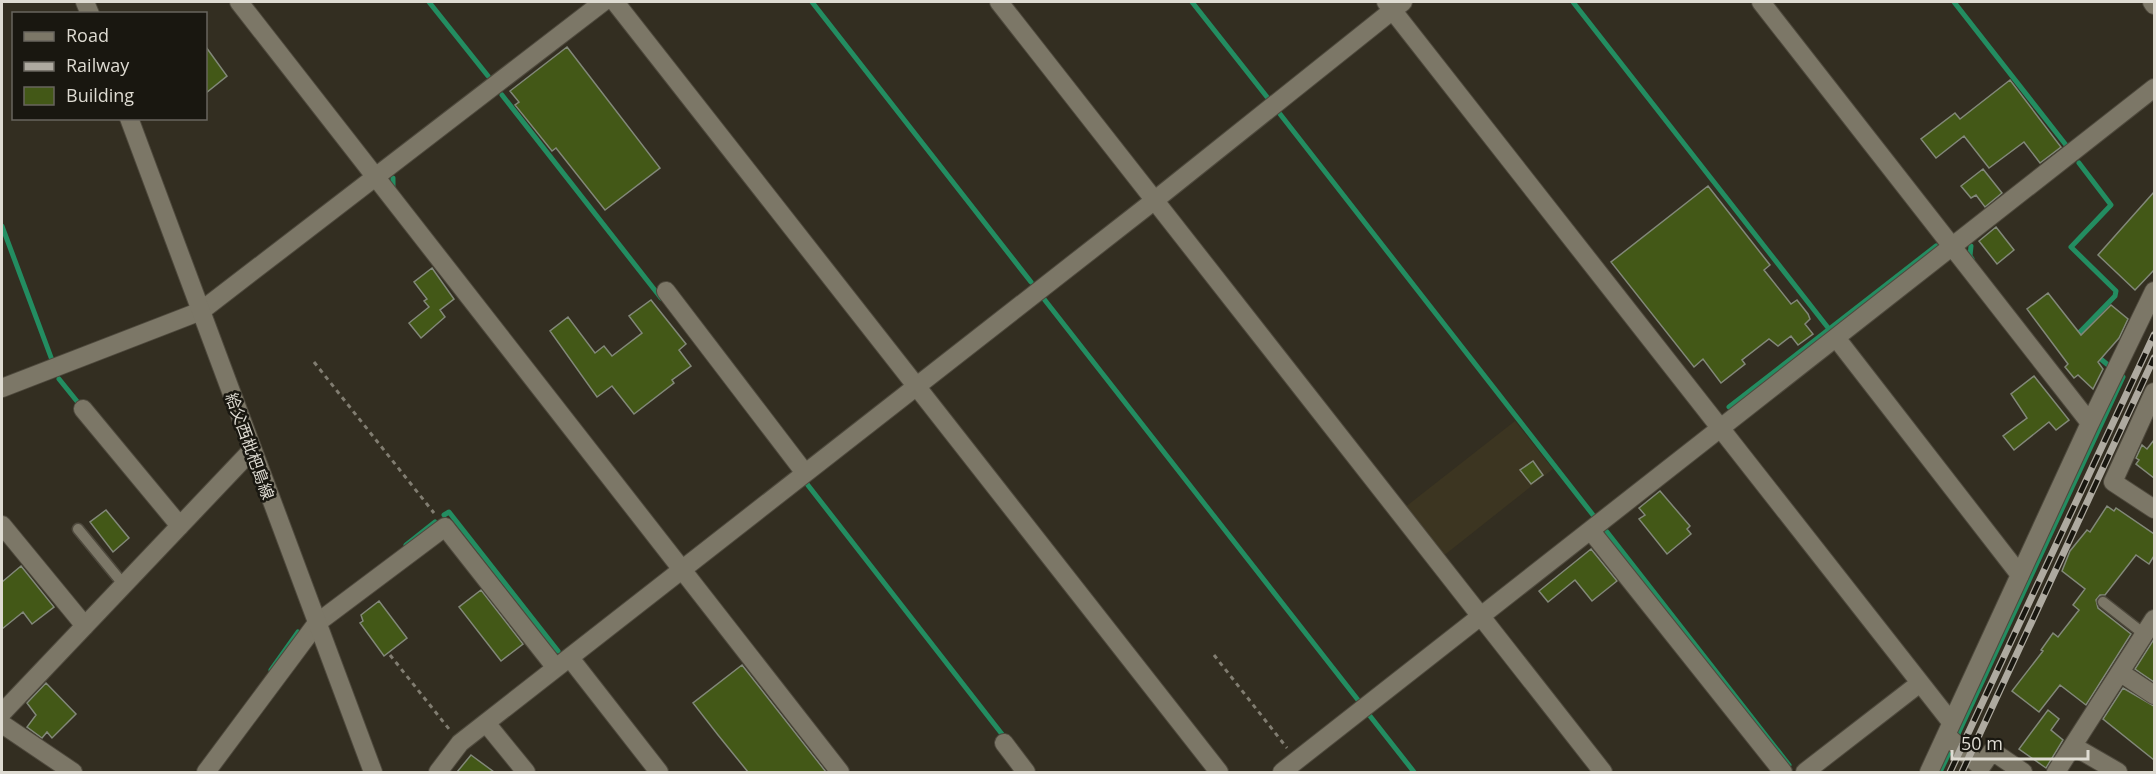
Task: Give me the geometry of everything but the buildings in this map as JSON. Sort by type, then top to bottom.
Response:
[{"type":"street","points":[[239,2],[840,772]]},
{"type":"street","points":[[2,388],[201,311],[603,2]]},
{"type":"street","points":[[615,2],[1219,772]]},
{"type":"street","points":[[999,2],[1603,772]]},
{"type":"street","points":[[1761,2],[2090,423]]},
{"type":"street","points":[[438,772],[460,743],[1155,200],[1394,4],[1920,683],[1948,728],[1980,770],[1992,751],[2023,772]]},
{"type":"street","points":[[1282,772],[1954,248],[2154,88]]},
{"type":"street","name":"給父西枇杷島線","points":[[130,120],[373,772]]},
{"type":"street","points":[[666,291],[806,473]]},
{"type":"street","points":[[1929,772],[2090,423],[2154,291]]},
{"type":"street","points":[[1837,339],[2020,575]]},
{"type":"street","points":[[2154,392],[2113,482],[2154,509]]},
{"type":"street","points":[[83,409],[180,526]]},
{"type":"street","points":[[2,713],[252,450]]},
{"type":"street","points":[[2,525],[85,626]]},
{"type":"street","points":[[206,772],[317,623],[445,527],[659,772]]},
{"type":"street","points":[[1591,531],[1783,772]]},
{"type":"street","points":[[2056,772],[2149,626]]},
{"type":"street","points":[[2121,673],[2154,695]]},
{"type":"street","points":[[1805,772],[1920,683]]},
{"type":"street","points":[[486,723],[526,772]]},
{"type":"street","points":[[2,724],[73,772]]},
{"type":"street","points":[[1004,743],[1026,772]]},
{"type":"street","points":[[2073,746],[2118,772]]},
{"type":"lane","points":[[78,529],[124,585]]},
{"type":"lane","points":[[2103,602],[2149,626]]},
{"type":"path","points":[[314,362],[445,527]]},
{"type":"path","points":[[390,655],[460,743]]},
{"type":"path","points":[[1214,655],[1297,761]]},
{"type":"shaded area","points":[[1515,421],[1553,469],[1442,557],[1404,508]]},
{"type":"waterway","points":[[429,2],[488,76]]},
{"type":"waterway","points":[[812,2],[1031,282]]},
{"type":"waterway","points":[[1192,2],[1267,97]]},
{"type":"waterway","points":[[1573,2],[1829,329]]},
{"type":"waterway","points":[[1954,2],[2066,145]]},
{"type":"waterway","points":[[502,95],[661,298]]},
{"type":"waterway","points":[[1280,114],[1593,515]]},
{"type":"waterway","points":[[2076,336],[2115,296],[2116,291],[2071,247],[2111,205],[2079,163]]},
{"type":"waterway","points":[[393,178],[393,190]]},
{"type":"waterway","points":[[2,226],[52,360]]},
{"type":"waterway","points":[[1729,407],[1936,246]]},
{"type":"waterway","points":[[1971,246],[1972,259]]},
{"type":"waterway","points":[[1044,299],[1358,700]]},
{"type":"waterway","points":[[2096,355],[2108,365]]},
{"type":"waterway","points":[[1958,734],[2123,377]]},
{"type":"waterway","points":[[59,379],[80,405]]},
{"type":"waterway","points":[[807,484],[1005,738]]},
{"type":"waterway","points":[[444,515],[449,512],[558,651]]},
{"type":"waterway","points":[[406,545],[435,522]]},
{"type":"waterway","points":[[1607,532],[1789,765]]},
{"type":"waterway","points":[[271,670],[298,632]]},
{"type":"waterway","points":[[1370,716],[1414,772]]},
{"type":"waterway","points":[[1940,772],[1951,749]]},
{"type":"railway","points":[[1950,772],[2154,335]]},
{"type":"railway","points":[[1962,772],[2154,358]]}]
